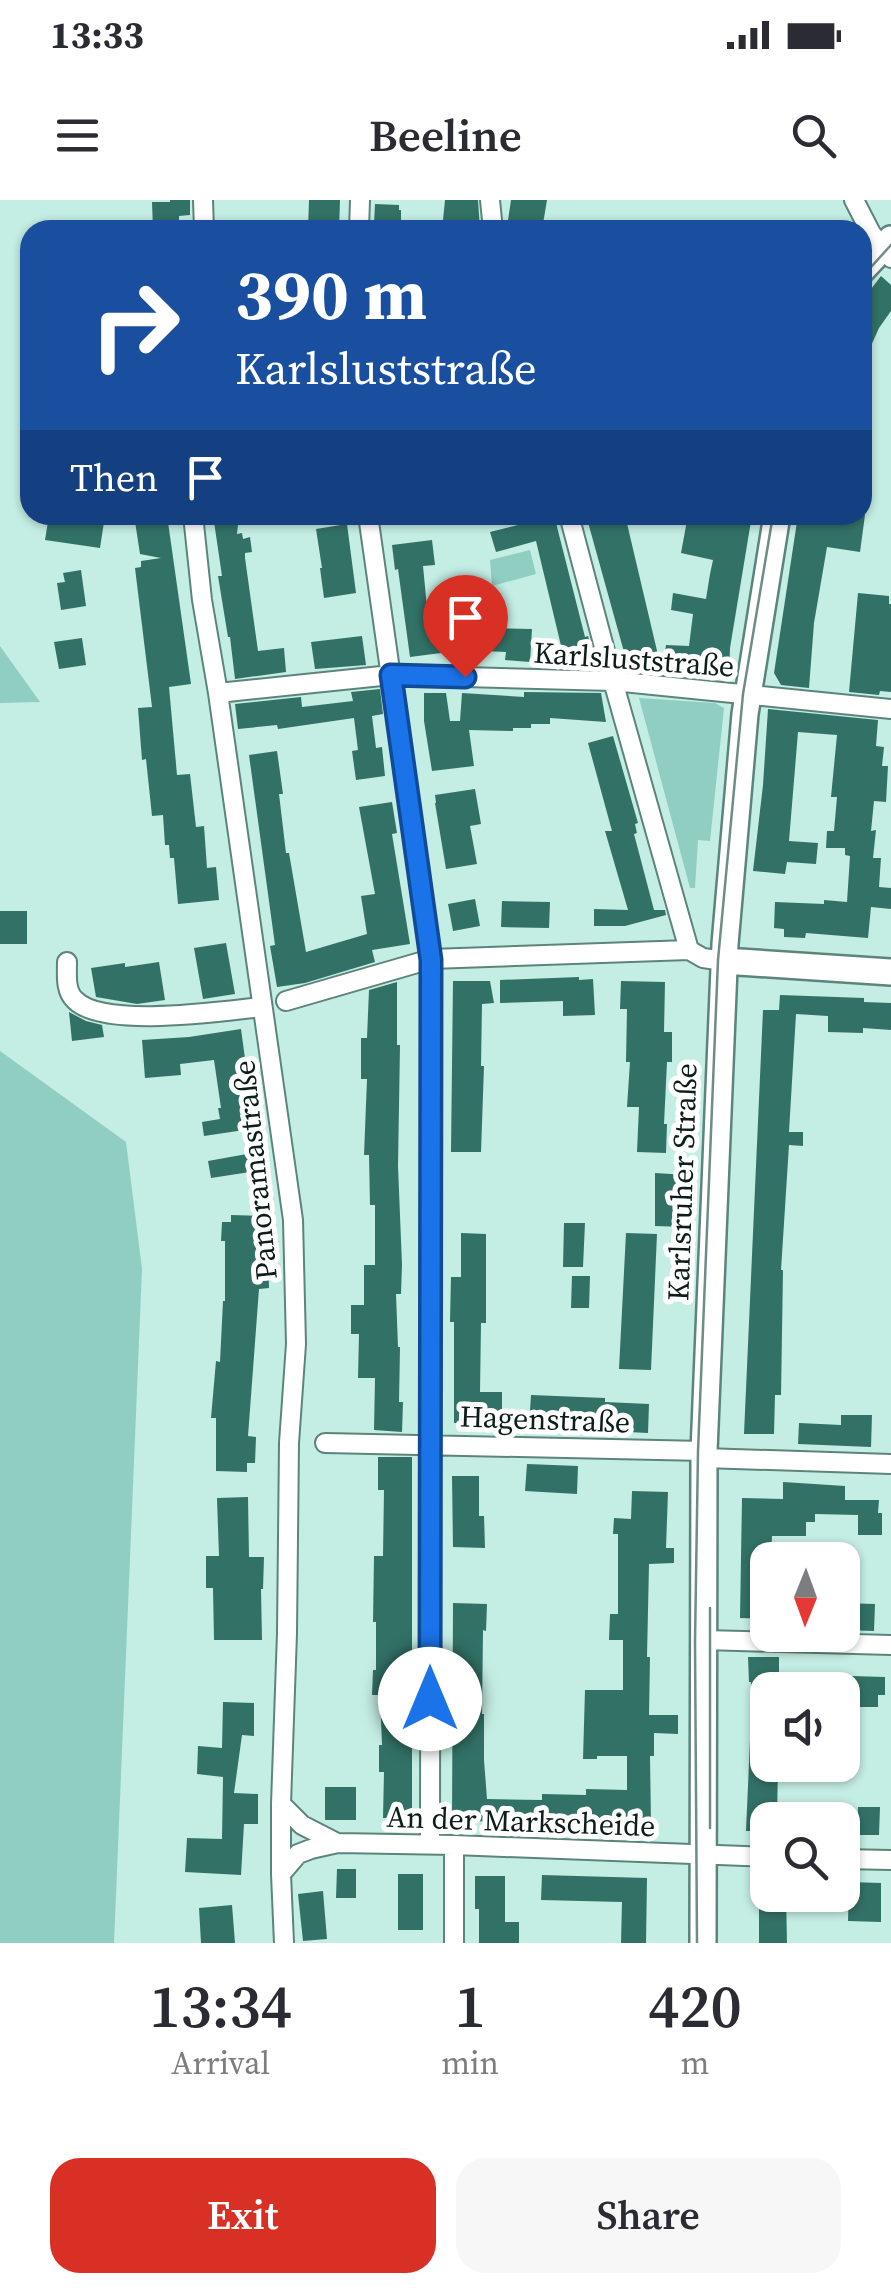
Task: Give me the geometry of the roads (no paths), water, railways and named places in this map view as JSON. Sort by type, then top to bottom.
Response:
[{"type":"main road","name":"Karlsruher Straße","points":[[704,1943],[704,1455],[724,961],[748,694],[776,525]]},
{"type":"main road","points":[[724,961],[891,972]]},
{"type":"street","name":"Panoramastraße","points":[[194,525],[293,1220],[296,1344],[290,1443],[280,1874],[284,1943]]},
{"type":"street","points":[[369,525],[431,960],[430,1844]]},
{"type":"street","points":[[572,525],[689,950]]},
{"type":"street","name":"Karlsluststraße","points":[[218,693],[391,675],[612,681],[891,708]]},
{"type":"street","points":[[286,1002],[431,960],[689,950],[703,958],[724,961]]},
{"type":"street","points":[[67,962],[68,986],[74,1000],[104,1013],[167,1016],[262,1007]]},
{"type":"street","name":"Hagenstraße","points":[[324,1443],[891,1464]]},
{"type":"street","points":[[703,1640],[891,1644]]},
{"type":"street","name":"An der Markscheide","points":[[282,1804],[302,1826],[338,1843]]},
{"type":"street","name":"An der Markscheide","points":[[280,1874],[298,1854],[338,1843],[750,1856]]},
{"type":"street","points":[[454,1845],[454,1943]]},
{"type":"street","points":[[860,1859],[891,1860]]},
{"type":"tram line","points":[[872,266],[891,245]]},
{"type":"tram line","points":[[697,1943],[698,1451],[718,960],[743,694],[771,525]]},
{"type":"tram line","points":[[710,1608],[710,1828]]}]
